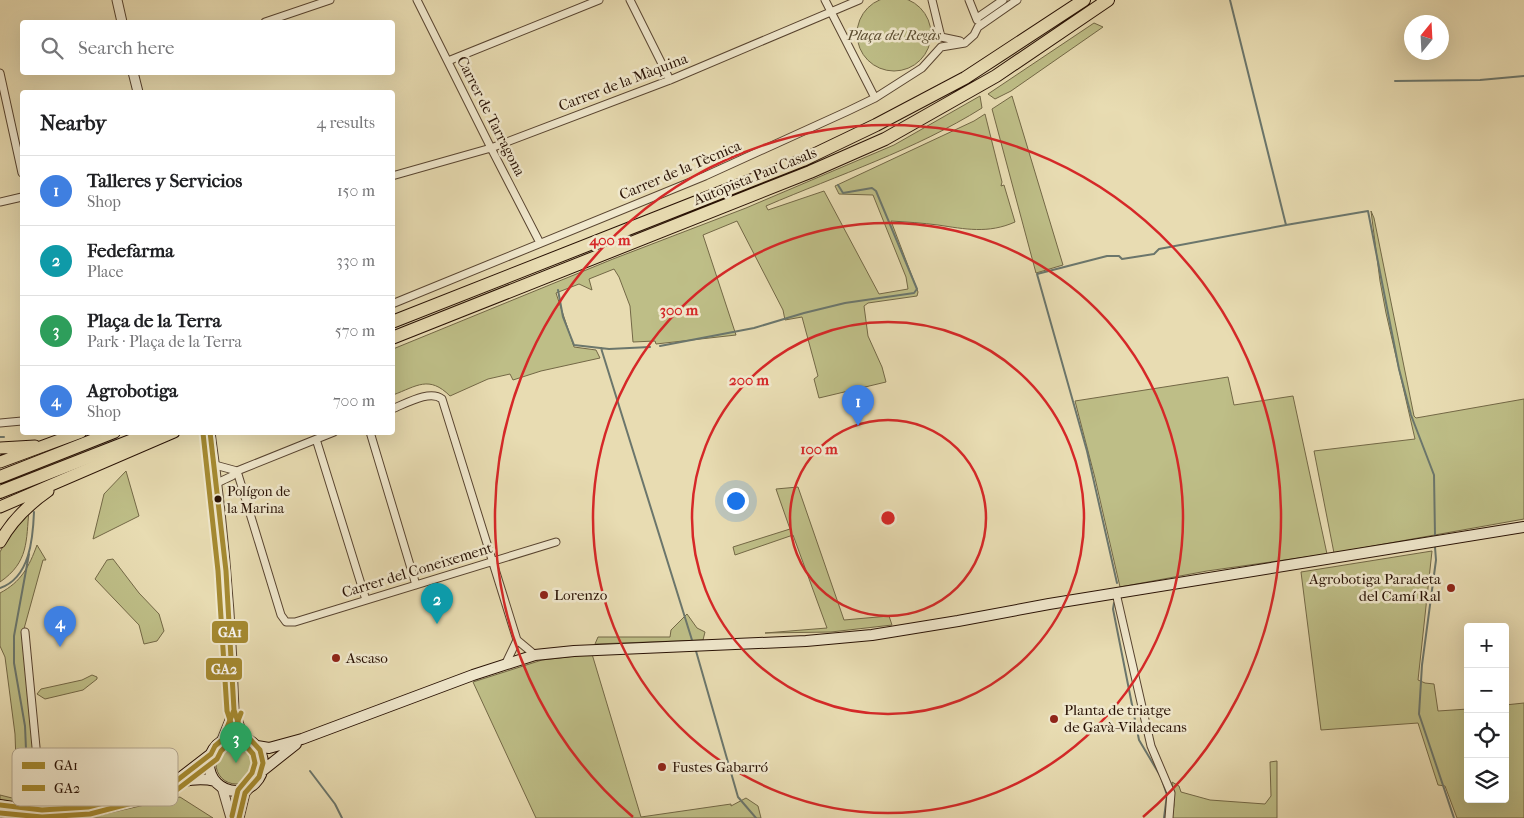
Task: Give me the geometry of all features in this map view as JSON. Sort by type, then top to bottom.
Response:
[{"type":"highway","name":"Autopista Pau Casals","points":[[395,321],[803,160],[876,125],[965,78],[1084,0]]},
{"type":"highway","name":"Autopista Pau Casals","points":[[395,337],[810,172],[885,139],[996,76],[1108,0]]},
{"type":"highway","points":[[0,462],[73,435]]},
{"type":"highway","points":[[0,477],[106,435]]},
{"type":"highway","points":[[0,492],[145,435]]},
{"type":"highway","points":[[0,507],[167,435]]},
{"type":"highway","points":[[0,448],[49,444]]},
{"type":"highway","points":[[0,542],[8,528],[21,513],[65,480]]},
{"type":"main road","points":[[219,784],[209,767],[211,754],[215,746],[222,740],[236,736],[269,748],[302,739],[506,663],[535,655],[574,651],[806,641],[854,637],[1524,527]]},
{"type":"main road","points":[[178,784],[203,780],[235,791],[249,788],[256,782],[262,771],[302,739]]},
{"type":"main road","points":[[253,743],[262,758],[262,771]]},
{"type":"main road","points":[[178,779],[211,754]]},
{"type":"main road","points":[[0,805],[42,814],[92,806]]},
{"type":"street","points":[[117,0],[122,20]]},
{"type":"street","points":[[271,20],[330,0]]},
{"type":"street","name":"Carrer de Tarragona","points":[[417,0],[490,148],[540,243]]},
{"type":"street","points":[[448,61],[599,0]]},
{"type":"street","points":[[630,0],[670,80]]},
{"type":"street","points":[[825,0],[875,98]]},
{"type":"street","name":"Carrer de la Màquina","points":[[395,175],[490,148],[670,80],[859,0]]},
{"type":"street","points":[[932,0],[941,37],[965,43],[974,35],[978,27],[1017,0]]},
{"type":"street","points":[[969,0],[977,18],[978,27]]},
{"type":"street","points":[[977,18],[1003,0]]},
{"type":"street","name":"Carrer de la Tècnica","points":[[395,303],[705,176],[875,98],[922,68],[941,47],[965,43]]},
{"type":"street","points":[[0,73],[20,164]]},
{"type":"street","points":[[135,75],[138,90]]},
{"type":"street","points":[[0,202],[20,197]]},
{"type":"street","points":[[395,408],[429,395],[436,395],[442,399],[516,640],[535,655]]},
{"type":"street","points":[[0,423],[20,421]]},
{"type":"street","points":[[210,435],[225,566],[234,710],[238,724],[253,743]]},
{"type":"street","points":[[217,483],[232,476],[237,471],[326,435]]},
{"type":"street","points":[[371,435],[416,585]]},
{"type":"street","points":[[316,439],[366,600]]},
{"type":"street","points":[[215,465],[237,471]]},
{"type":"street","name":"Carrer del Coneixement","points":[[237,471],[281,615],[286,622],[295,622],[556,542]]},
{"type":"street","points":[[1116,593],[1151,746],[1171,793],[1169,818]]},
{"type":"street","points":[[25,632],[36,748]]},
{"type":"street","points":[[506,663],[516,640]]},
{"type":"street","points":[[222,740],[234,710]]},
{"type":"street","points":[[219,784],[231,818]]},
{"type":"street","points":[[239,818],[245,793],[249,788]]},
{"type":"green space","name":"Plaça del Regàs","points":[[884,-1],[904,-1],[914,3],[925,14],[930,27],[930,41],[925,54],[914,65],[901,70],[887,70],[874,65],[863,54],[858,41],[858,27],[863,14],[874,3]]},
{"type":"green space","points":[[1094,23],[1103,27],[1011,91],[995,99],[988,94]]},
{"type":"green space","points":[[980,96],[982,108],[930,137],[766,206],[768,210],[824,191],[879,294],[908,289],[906,277],[873,195],[839,194],[835,186],[974,121],[985,114],[1002,182],[1001,186],[1004,185],[1015,222],[995,228],[976,229],[891,221],[918,292],[917,296],[868,303],[864,306],[868,336],[882,367],[886,382],[819,398],[814,379],[818,376],[802,317],[785,320],[783,310],[737,221],[703,235],[736,335],[656,344],[655,341],[633,342],[630,306],[614,269],[589,279],[592,290],[579,284],[556,293],[574,347],[596,350],[600,358],[541,371],[513,380],[510,374],[488,379],[450,396],[436,386],[429,384],[416,386],[395,394],[395,348],[613,259],[746,208],[894,145]]},
{"type":"green space","points":[[1012,96],[1063,265],[1036,273],[992,109]]},
{"type":"green space","points":[[1371,211],[1414,416],[1416,418],[1524,399],[1524,519],[1334,553],[1314,451],[1415,439],[1386,313]]},
{"type":"green space","points":[[1228,377],[1234,405],[1293,396],[1327,554],[1207,571],[1120,587],[1075,401]]},
{"type":"green space","points":[[126,471],[139,516],[93,539],[104,494]]},
{"type":"green space","points":[[798,487],[844,620],[889,616],[892,625],[831,632],[765,633],[827,628],[793,535],[735,555],[733,547],[790,529],[776,489]]},
{"type":"green space","points":[[29,510],[26,541],[21,559],[16,567],[0,582],[0,552],[10,533]]},
{"type":"green space","points":[[37,545],[46,560],[43,560],[22,636],[34,748],[16,748],[5,657],[0,646],[0,593],[19,579],[31,560]]},
{"type":"green space","points":[[1432,551],[1418,680],[1434,684],[1438,711],[1464,709],[1464,803],[1509,803],[1509,705],[1524,703],[1524,818],[1457,818],[1445,786],[1438,785],[1418,723],[1321,730],[1301,572]]},
{"type":"green space","points":[[113,559],[139,593],[159,614],[164,631],[157,641],[144,644],[139,625],[95,579],[107,560]]},
{"type":"green space","points":[[687,614],[697,628],[705,632],[703,640],[595,644],[598,637],[670,637],[671,630]]},
{"type":"green space","points":[[592,654],[641,817],[731,804],[731,806],[746,798],[758,806],[761,818],[536,818],[473,682],[542,660]]},
{"type":"green space","points":[[92,675],[97,677],[97,679],[83,690],[45,699],[37,694],[41,689],[82,680]]},
{"type":"green space","points":[[236,744],[250,750],[256,764],[250,778],[236,784],[222,778],[216,764],[222,750]]},
{"type":"green space","points":[[1277,761],[1277,818],[1172,818],[1174,805],[1172,782],[1179,786],[1181,792],[1210,800],[1265,804],[1271,796],[1270,762]]},
{"type":"green space","points":[[0,795],[12,798],[12,802],[0,801]]},
{"type":"green space","points":[[178,797],[213,818],[87,818],[140,806],[178,806]]},
{"type":"green space","points":[[0,809],[18,813],[39,814],[26,818],[1,818]]},
{"type":"waterway","points":[[1117,583],[1087,451],[1037,274],[1107,256],[1119,256],[1122,259],[1154,254],[1159,249],[1286,225],[1230,0]]},
{"type":"waterway","points":[[1395,81],[1480,80],[1524,76]]},
{"type":"waterway","points":[[660,346],[754,328],[845,303],[914,293],[917,289],[876,191],[872,188],[843,193],[838,185]]},
{"type":"waterway","points":[[1286,225],[1368,211],[1399,369],[1411,415],[1434,475],[1435,535]]},
{"type":"waterway","points":[[558,290],[563,317],[574,345],[609,349],[650,347]]},
{"type":"waterway","points":[[601,348],[692,640]]},
{"type":"waterway","points":[[0,588],[18,576],[24,566],[31,545],[34,512]]},
{"type":"waterway","points":[[1435,547],[1436,560],[1422,665],[1419,714],[1454,818]]},
{"type":"waterway","points":[[26,748],[25,726],[14,663],[14,636],[29,554]]},
{"type":"waterway","points":[[1114,603],[1113,609],[1139,740],[1161,777],[1167,795],[1164,818]]},
{"type":"waterway","points":[[696,651],[738,797],[756,818]]},
{"type":"waterway","points":[[310,771],[335,804],[342,818]]},
{"type":"transit line","name":"GA2","points":[[203,435],[218,571],[227,711],[234,732],[253,754],[255,763],[252,773],[238,790],[232,816]]},
{"type":"transit line","name":"GA1","points":[[210,435],[226,571],[234,710],[240,728],[260,750],[263,763],[259,777],[245,793],[239,818]]},
{"type":"transit line","name":"GA1","points":[[178,780],[211,754],[215,746],[222,740],[234,710]]},
{"type":"transit line","name":"GA2","points":[[178,789],[217,759],[221,751],[229,743],[241,713]]},
{"type":"transit line","name":"GA1","points":[[0,805],[42,810],[92,806]]},
{"type":"transit line","name":"GA2","points":[[0,813],[42,817],[90,814],[121,806]]},
{"type":"place","name":"Talleres y Servicios","points":[[858,426]]},
{"type":"place","name":"Polígon de la Marina","points":[[218,499]]},
{"type":"place","name":"Agrobotiga Paradeta del Camí Ral","points":[[1451,588]]},
{"type":"place","name":"Lorenzo","points":[[544,595]]},
{"type":"place","name":"Fedefarma","points":[[437,624]]},
{"type":"place","name":"Agrobotiga","points":[[60,647]]},
{"type":"place","name":"Ascaso","points":[[336,658]]},
{"type":"place","name":"Planta de triatge de Gavà-Viladecans","points":[[1054,719]]},
{"type":"place","name":"Plaça de la Terra","points":[[236,763]]},
{"type":"place","name":"Fustes Gabarró","points":[[662,767]]}]
